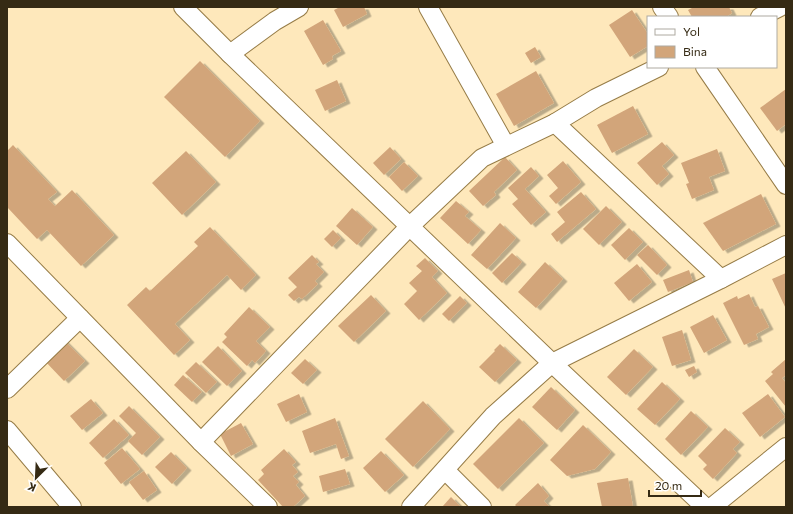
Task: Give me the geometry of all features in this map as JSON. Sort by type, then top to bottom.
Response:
[{"type":"street","points":[[183,7],[552,363],[705,507]]},
{"type":"street","points":[[230,54],[275,20],[299,7]]},
{"type":"street","points":[[428,7],[506,146]]},
{"type":"street","points":[[662,7],[668,16]]},
{"type":"street","points":[[762,16],[780,7]]},
{"type":"street","points":[[201,442],[410,226],[482,158],[555,123],[596,98],[657,68]]},
{"type":"street","points":[[706,68],[786,186]]},
{"type":"street","points":[[555,123],[721,279]]},
{"type":"street","points":[[7,243],[201,442],[268,507]]},
{"type":"street","points":[[412,507],[493,416],[552,363],[786,245]]},
{"type":"street","points":[[7,388],[80,318]]},
{"type":"street","points":[[7,430],[72,507]]},
{"type":"street","points":[[712,507],[786,447]]},
{"type":"street","points":[[445,470],[482,507]]},
{"type":"building","points":[[340,7],[364,7],[367,14],[343,27],[334,10]]},
{"type":"building","points":[[694,7],[729,7],[732,13],[728,16],[691,16],[688,10]]},
{"type":"building","points":[[632,10],[647,32],[647,47],[630,57],[609,25]]},
{"type":"building","points":[[323,20],[341,51],[332,56],[333,59],[323,65],[304,31]]},
{"type":"building","points":[[535,47],[541,57],[531,63],[525,53]]},
{"type":"building","points":[[200,61],[260,121],[225,157],[164,97]]},
{"type":"building","points":[[536,71],[554,103],[514,126],[496,94]]},
{"type":"building","points":[[337,80],[346,101],[325,111],[315,90]]},
{"type":"building","points":[[786,89],[786,124],[777,131],[760,108]]},
{"type":"building","points":[[633,106],[648,134],[612,153],[597,125]]},
{"type":"building","points":[[662,142],[674,155],[662,166],[669,174],[657,185],[637,163]]},
{"type":"building","points":[[13,145],[57,192],[48,199],[55,206],[72,190],[114,235],[81,266],[47,230],[37,239],[7,207],[7,151]]},
{"type":"building","points":[[390,147],[401,159],[384,175],[373,163]]},
{"type":"building","points":[[717,149],[725,171],[709,177],[714,190],[692,199],[686,184],[689,183],[681,163]]},
{"type":"building","points":[[186,151],[216,182],[182,215],[152,183]]},
{"type":"building","points":[[505,157],[517,170],[494,192],[496,195],[483,206],[469,191]]},
{"type":"building","points":[[563,161],[581,182],[556,204],[549,196],[558,188],[547,175]]},
{"type":"building","points":[[404,162],[418,176],[402,191],[389,177]]},
{"type":"building","points":[[531,167],[539,176],[525,189],[546,212],[531,225],[512,204],[518,199],[508,188]]},
{"type":"building","points":[[581,192],[596,209],[557,242],[551,234],[565,222],[557,212]]},
{"type":"building","points":[[761,194],[776,224],[723,251],[703,223]]},
{"type":"building","points":[[456,201],[469,212],[465,216],[481,230],[468,244],[440,218]]},
{"type":"building","points":[[606,206],[622,222],[599,245],[583,229]]},
{"type":"building","points":[[352,208],[373,227],[357,245],[336,226]]},
{"type":"building","points":[[500,223],[516,238],[487,269],[471,255]]},
{"type":"building","points":[[210,227],[256,275],[241,290],[227,275],[175,324],[190,340],[174,355],[127,305],[146,287],[150,291],[198,246],[194,242]]},
{"type":"building","points":[[629,228],[643,242],[625,260],[611,245]]},
{"type":"building","points":[[333,230],[341,238],[332,247],[324,239]]},
{"type":"building","points":[[648,245],[667,265],[657,275],[637,255]]},
{"type":"building","points":[[512,253],[522,262],[502,283],[492,273]]},
{"type":"building","points":[[312,255],[319,262],[316,264],[324,272],[315,281],[318,284],[302,299],[299,297],[294,301],[288,295],[297,287],[288,278]]},
{"type":"building","points":[[425,258],[438,271],[432,277],[447,293],[419,320],[404,304],[417,291],[409,283],[422,271],[416,266]]},
{"type":"building","points":[[545,262],[563,279],[536,308],[518,292]]},
{"type":"building","points":[[637,264],[652,282],[629,301],[614,283]]},
{"type":"building","points":[[689,270],[693,282],[668,292],[663,280]]},
{"type":"building","points":[[786,273],[786,309],[772,279]]},
{"type":"building","points":[[749,294],[755,307],[758,306],[769,327],[756,334],[758,339],[744,345],[723,303],[737,296],[738,299]]},
{"type":"building","points":[[371,295],[386,311],[354,342],[338,326]]},
{"type":"building","points":[[460,296],[467,303],[449,321],[442,314]]},
{"type":"building","points":[[249,307],[270,327],[256,341],[266,351],[255,363],[252,360],[247,366],[222,342],[227,337],[224,334]]},
{"type":"building","points":[[713,315],[727,340],[704,353],[690,327]]},
{"type":"building","points":[[682,330],[691,360],[672,366],[662,337]]},
{"type":"building","points":[[63,339],[85,361],[64,381],[43,359]]},
{"type":"building","points":[[500,344],[517,360],[495,382],[479,367]]},
{"type":"building","points":[[218,346],[242,371],[227,386],[202,362]]},
{"type":"building","points":[[634,349],[653,367],[626,395],[607,377]]},
{"type":"building","points":[[305,359],[317,370],[303,384],[291,373]]},
{"type":"building","points":[[786,359],[786,375],[782,378],[786,383],[786,407],[765,381],[773,374],[771,372]]},
{"type":"building","points":[[196,362],[217,382],[206,393],[185,373]]},
{"type":"building","points":[[694,366],[697,372],[689,377],[685,370]]},
{"type":"building","points":[[183,375],[202,392],[192,402],[174,385]]},
{"type":"building","points":[[662,382],[680,399],[655,425],[637,409]]},
{"type":"building","points":[[551,387],[575,410],[557,430],[532,407]]},
{"type":"building","points":[[299,394],[307,412],[286,422],[277,404]]},
{"type":"building","points":[[768,394],[785,417],[760,437],[742,413]]},
{"type":"building","points":[[91,399],[103,413],[82,430],[70,416]]},
{"type":"building","points":[[423,401],[450,429],[413,467],[385,439]]},
{"type":"building","points":[[129,406],[160,437],[142,455],[128,441],[136,433],[119,416]]},
{"type":"building","points":[[691,411],[708,427],[681,455],[665,439]]},
{"type":"building","points":[[335,418],[349,456],[341,459],[336,444],[310,453],[302,431]]},
{"type":"building","points":[[519,418],[544,443],[498,489],[473,464]]},
{"type":"building","points":[[114,419],[129,435],[103,458],[89,443]]},
{"type":"building","points":[[241,423],[253,444],[231,456],[220,434]]},
{"type":"building","points":[[583,425],[611,452],[595,469],[567,476],[550,460]]},
{"type":"building","points":[[725,428],[740,442],[733,449],[737,453],[713,479],[703,469],[707,465],[698,456]]},
{"type":"building","points":[[122,448],[140,469],[121,484],[104,463]]},
{"type":"building","points":[[284,449],[296,462],[292,465],[298,472],[293,476],[299,482],[296,485],[305,496],[293,507],[283,507],[258,480],[264,474],[261,470]]},
{"type":"building","points":[[381,451],[404,475],[385,492],[363,468]]},
{"type":"building","points":[[171,452],[187,468],[172,484],[155,467]]},
{"type":"building","points":[[345,469],[350,484],[323,492],[319,476]]},
{"type":"building","points":[[144,471],[157,490],[143,500],[129,482]]},
{"type":"building","points":[[628,478],[633,507],[602,507],[597,483]]},
{"type":"building","points":[[538,483],[549,496],[544,501],[550,507],[517,507],[515,505]]},
{"type":"building","points":[[451,497],[461,507],[442,507]]}]
